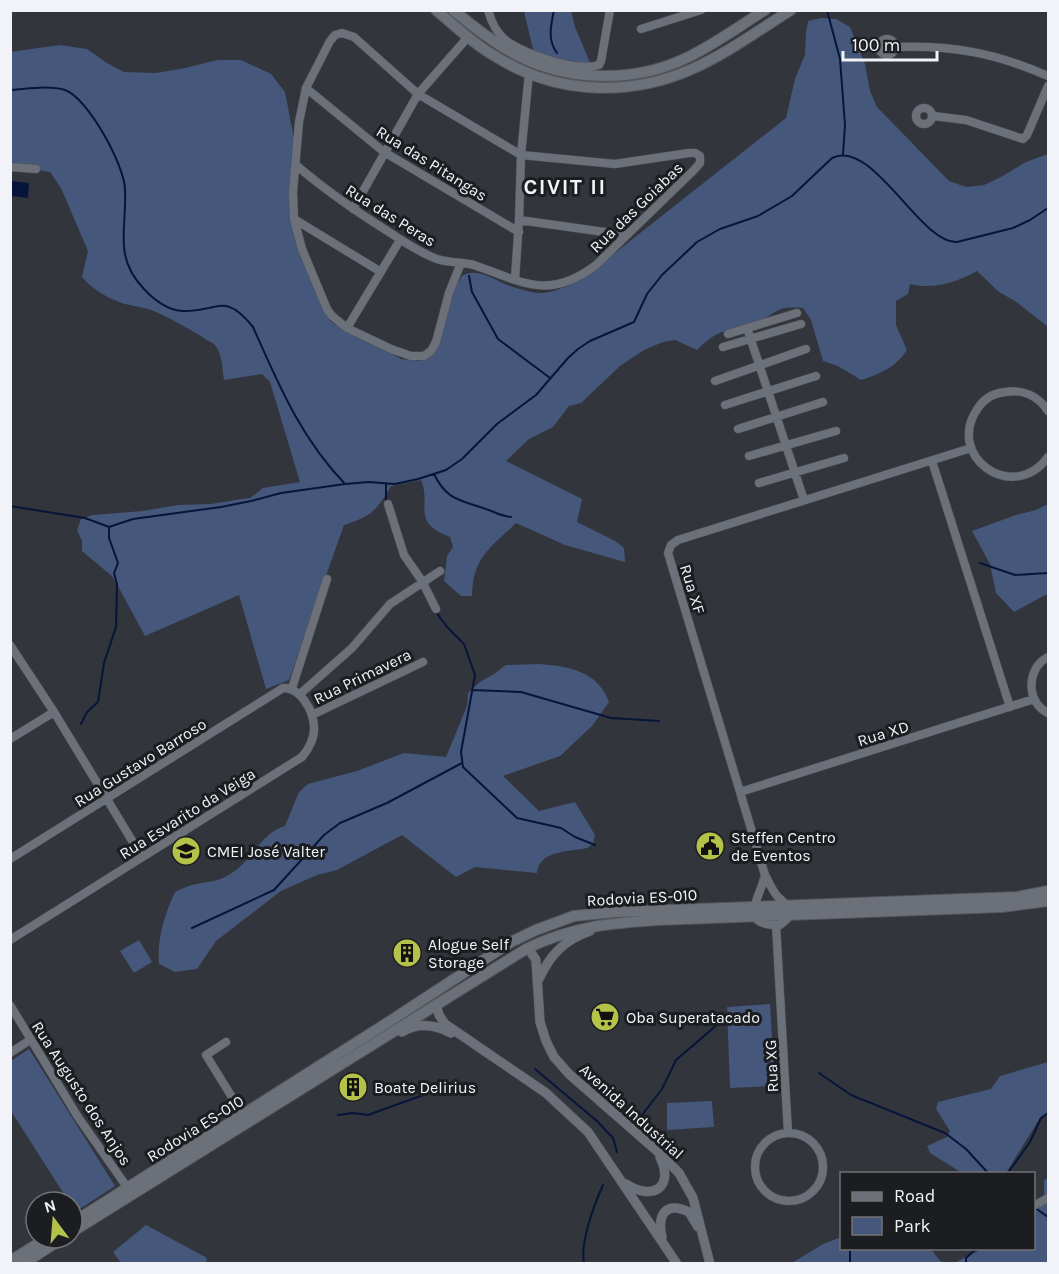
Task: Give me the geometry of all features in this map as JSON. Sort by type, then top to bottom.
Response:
[{"type":"main road","points":[[436,10],[498,58],[529,73],[560,83],[612,88],[642,85],[697,67],[791,10]]},
{"type":"main road","points":[[453,10],[496,43],[530,61],[562,71],[611,76],[632,74],[682,60],[765,10]]},
{"type":"main road","name":"Rodovia ES-010","points":[[788,911],[1017,897],[1048,891]]},
{"type":"main road","name":"Rodovia ES-010","points":[[84,1224],[243,1115],[511,942],[556,922],[597,913],[755,908],[788,911],[1002,907],[1048,901]]},
{"type":"main road","name":"Rodovia ES-010","points":[[84,1216],[131,1191],[525,949],[559,935],[588,927],[755,908]]},
{"type":"main road","points":[[511,942],[525,949]]},
{"type":"main road","points":[[436,1004],[443,986]]},
{"type":"main road","points":[[10,1261],[28,1250]]},
{"type":"main road","points":[[23,1263],[44,1250]]},
{"type":"street","points":[[488,10],[495,28],[506,41],[555,62],[591,66],[600,64],[602,61],[610,10]]},
{"type":"street","points":[[641,29],[701,10]]},
{"type":"street","points":[[461,263],[449,293],[436,342],[428,355],[411,356],[391,349],[347,328],[327,309],[302,249],[294,219],[293,192],[298,122],[306,88],[330,41],[335,35],[345,33],[354,37],[418,94],[521,155]]},
{"type":"street","points":[[353,209],[418,94],[468,37]]},
{"type":"street","points":[[895,47],[952,47],[974,51],[1016,62],[1048,76]]},
{"type":"street","points":[[515,279],[521,155],[529,73]]},
{"type":"street","points":[[933,116],[966,120],[1023,139],[1027,135],[1048,86]]},
{"type":"street","name":"Rua das Pitangas","points":[[306,88],[384,152],[519,232]]},
{"type":"street","name":"Rua das Goiabas","points":[[515,279],[545,287],[564,283],[586,273],[652,213],[694,170],[701,159],[698,154],[689,153],[615,164],[521,155]]},
{"type":"street","name":"Rua das Peras","points":[[296,165],[353,209],[400,240],[436,259],[461,263],[515,279]]},
{"type":"street","points":[[10,167],[36,169]]},
{"type":"street","points":[[294,219],[381,272]]},
{"type":"street","points":[[519,220],[626,235]]},
{"type":"street","points":[[347,328],[400,240]]},
{"type":"street","points":[[728,334],[797,313]]},
{"type":"street","points":[[723,347],[801,324]]},
{"type":"street","points":[[747,328],[804,500]]},
{"type":"street","points":[[715,381],[806,349]]},
{"type":"street","points":[[724,405],[816,376]]},
{"type":"street","points":[[1048,411],[1034,397],[1023,392],[1012,390],[1000,392],[989,397],[980,405],[969,425],[971,448],[977,459],[995,474],[1006,477],[1029,473],[1040,467],[1048,457]]},
{"type":"street","points":[[738,429],[823,402]]},
{"type":"street","points":[[748,456],[836,431]]},
{"type":"street","name":"Rua XF","points":[[788,911],[784,901],[779,898],[765,875],[668,553],[669,549],[678,540],[971,448]]},
{"type":"street","points":[[759,483],[844,458]]},
{"type":"street","points":[[932,461],[1010,707]]},
{"type":"street","points":[[388,504],[404,555],[422,581],[436,609]]},
{"type":"street","points":[[300,694],[352,648],[379,615],[404,593],[440,571]]},
{"type":"street","points":[[312,715],[300,694],[292,688],[327,579]]},
{"type":"street","points":[[10,645],[142,856]]},
{"type":"street","points":[[1048,657],[1034,671],[1031,685],[1034,699],[1048,714]]},
{"type":"street","name":"Rua Primavera","points":[[312,715],[423,662]]},
{"type":"street","name":"Rua Gustavo Barroso","points":[[10,858],[283,688],[292,688]]},
{"type":"street","name":"Rua XD","points":[[740,792],[1034,699]]},
{"type":"street","points":[[10,739],[54,712]]},
{"type":"street","name":"Rua Esvarito da Veiga","points":[[10,939],[302,757],[310,746],[314,734],[312,715]]},
{"type":"street","points":[[765,875],[755,908],[761,923],[783,924],[788,911]]},
{"type":"street","points":[[755,908],[779,898]]},
{"type":"street","name":"Avenida Industrial","points":[[538,982],[546,964],[568,941],[588,932],[650,925],[658,920]]},
{"type":"street","name":"Rua XG","points":[[776,925],[788,1133]]},
{"type":"street","name":"Avenida Industrial","points":[[525,949],[530,951],[536,960],[540,1022],[554,1057],[679,1173],[695,1206],[710,1263]]},
{"type":"street","points":[[436,1004],[439,1015],[446,1023],[546,1093],[588,1132],[677,1263]]},
{"type":"street","name":"Rua Augusto dos Anjos","points":[[10,1005],[78,1117],[131,1191]]},
{"type":"street","points":[[363,1050],[376,1047],[410,1027],[421,1025],[445,1030],[469,1041]]},
{"type":"street","points":[[10,1053],[30,1040]]},
{"type":"street","points":[[226,1042],[207,1055],[243,1115]]},
{"type":"street","points":[[788,1133],[799,1134],[809,1140],[817,1148],[821,1158],[820,1180],[814,1189],[795,1200],[773,1197],[758,1181],[755,1170],[755,1159],[767,1140],[788,1133]]},
{"type":"street","points":[[622,1180],[641,1192],[647,1193],[660,1187],[664,1182],[665,1169],[657,1151]]},
{"type":"street","points":[[1035,1205],[1048,1198]]},
{"type":"street","points":[[663,1242],[660,1220],[664,1213],[672,1208],[688,1212],[703,1234]]},
{"type":"green space","points":[[524,11],[571,11],[575,27],[591,65],[574,64],[534,54]]},
{"type":"green space","points":[[821,18],[836,19],[850,27],[865,64],[870,91],[877,107],[949,181],[966,187],[984,185],[1026,162],[1048,154],[1048,327],[1015,301],[999,292],[977,271],[945,284],[919,286],[910,284],[908,294],[896,301],[896,325],[907,350],[887,369],[861,380],[838,366],[823,361],[811,320],[803,308],[781,309],[755,323],[724,331],[712,337],[697,350],[675,340],[663,342],[644,350],[620,366],[581,403],[569,406],[553,427],[529,439],[506,461],[582,499],[577,522],[624,548],[625,562],[565,545],[516,523],[491,547],[480,562],[473,582],[472,596],[461,596],[444,581],[447,556],[453,547],[450,537],[430,525],[426,519],[424,489],[421,480],[391,486],[372,512],[344,525],[289,680],[266,689],[239,595],[145,636],[113,577],[82,551],[82,541],[77,530],[81,519],[93,515],[250,498],[263,488],[300,482],[270,382],[262,374],[224,380],[221,357],[214,344],[157,312],[107,297],[82,277],[88,251],[61,188],[50,172],[11,166],[10,52],[60,45],[87,49],[124,72],[156,73],[217,60],[241,60],[271,74],[285,92],[294,139],[291,215],[305,266],[330,321],[401,359],[420,361],[433,354],[453,291],[462,276],[468,273],[480,273],[510,286],[538,293],[557,290],[587,275],[786,118],[795,79],[805,55],[808,21]]},
{"type":"green space","points":[[1048,504],[1048,594],[1014,612],[996,593],[990,564],[972,531]]},
{"type":"green space","points":[[506,665],[561,666],[581,672],[598,683],[609,702],[592,726],[560,756],[503,776],[539,811],[575,802],[595,835],[593,844],[587,848],[549,856],[539,865],[537,873],[475,867],[456,877],[402,835],[337,870],[317,875],[281,891],[216,941],[197,969],[175,972],[159,964],[162,927],[175,892],[191,885],[221,879],[236,870],[269,834],[285,826],[299,792],[308,784],[357,771],[404,753],[446,757],[467,706],[468,693]]},
{"type":"green space","points":[[139,940],[152,962],[134,973],[120,951]]},
{"type":"green space","points":[[770,1004],[775,1086],[730,1088],[727,1007]]},
{"type":"green space","points":[[29,1049],[115,1186],[84,1206],[84,1190],[61,1190],[11,1111],[11,1061]]},
{"type":"green space","points":[[1048,1062],[1048,1112],[1040,1118],[1007,1172],[960,1172],[930,1153],[927,1146],[947,1137],[950,1131],[936,1109],[938,1102],[991,1089],[1000,1076]]},
{"type":"green space","points":[[712,1101],[714,1127],[667,1130],[667,1103]]},
{"type":"green space","points":[[1048,1177],[1048,1263],[952,1264],[980,1250],[1035,1250],[1035,1210],[1044,1198],[1044,1181]]},
{"type":"green space","points":[[146,1225],[207,1258],[206,1263],[121,1263],[113,1252]]},
{"type":"green space","points":[[840,1238],[840,1250],[932,1250],[940,1261],[950,1263],[792,1263],[823,1244]]},
{"type":"shaded area","points":[[11,181],[29,183],[28,198],[11,196]]},
{"type":"waterway","points":[[554,10],[551,38],[557,53]]},
{"type":"waterway","points":[[827,10],[840,59],[845,125],[843,154]]},
{"type":"waterway","points":[[10,90],[38,88],[65,90],[84,106],[104,134],[119,165],[125,190],[125,254],[134,277],[152,297],[172,309],[183,311],[227,306],[243,316],[253,327],[303,429],[315,448],[345,484]]},
{"type":"waterway","points":[[10,506],[85,518],[109,527],[133,519],[221,507],[281,493],[369,482],[395,484],[446,470],[462,459],[497,424],[536,395],[578,349],[590,341],[634,322],[647,294],[662,275],[697,242],[720,229],[758,216],[792,196],[832,158],[848,156],[864,163],[880,176],[928,227],[943,238],[957,242],[1013,228],[1048,208]]},
{"type":"waterway","points":[[469,276],[472,292],[498,339],[550,378]]},
{"type":"waterway","points":[[434,474],[448,494],[500,515],[511,517]]},
{"type":"waterway","points":[[386,483],[386,501]]},
{"type":"waterway","points":[[81,724],[87,712],[98,702],[104,663],[116,627],[117,584],[114,573],[118,563],[109,538],[109,527]]},
{"type":"waterway","points":[[980,563],[1015,575],[1048,573]]},
{"type":"waterway","points":[[436,612],[464,644],[475,675],[461,752],[463,767],[517,818],[561,828],[595,845]]},
{"type":"waterway","points":[[472,690],[521,692],[611,718],[659,721]]},
{"type":"waterway","points":[[192,928],[274,890],[324,835],[340,823],[387,803],[462,763]]},
{"type":"waterway","points":[[635,1124],[662,1089],[676,1060],[725,1018]]},
{"type":"waterway","points":[[535,1069],[597,1121],[613,1138],[617,1152]]},
{"type":"waterway","points":[[819,1073],[851,1095],[945,1133],[966,1149],[987,1172]]},
{"type":"waterway","points":[[338,1115],[353,1113],[368,1115],[437,1090],[473,1088]]},
{"type":"waterway","points":[[1008,1172],[1030,1142],[1041,1118],[1048,1113]]},
{"type":"waterway","points":[[584,1264],[586,1235],[603,1185]]},
{"type":"waterway","points":[[1035,1208],[1048,1217]]},
{"type":"waterway","points":[[966,1264],[966,1258],[975,1250]]},
{"type":"waterway","points":[[850,1251],[850,1264]]},
{"type":"place","name":"Steffen Centro de Eventos","points":[[710,846]]},
{"type":"place","name":"CMEI José Valter","points":[[186,851]]},
{"type":"place","name":"Alogue Self Storage","points":[[407,953]]},
{"type":"place","name":"Oba Superatacado","points":[[605,1017]]},
{"type":"place","name":"Boate Delirius","points":[[353,1087]]},
{"type":"district","name":"CIVIT II","points":[[565,186]]}]
